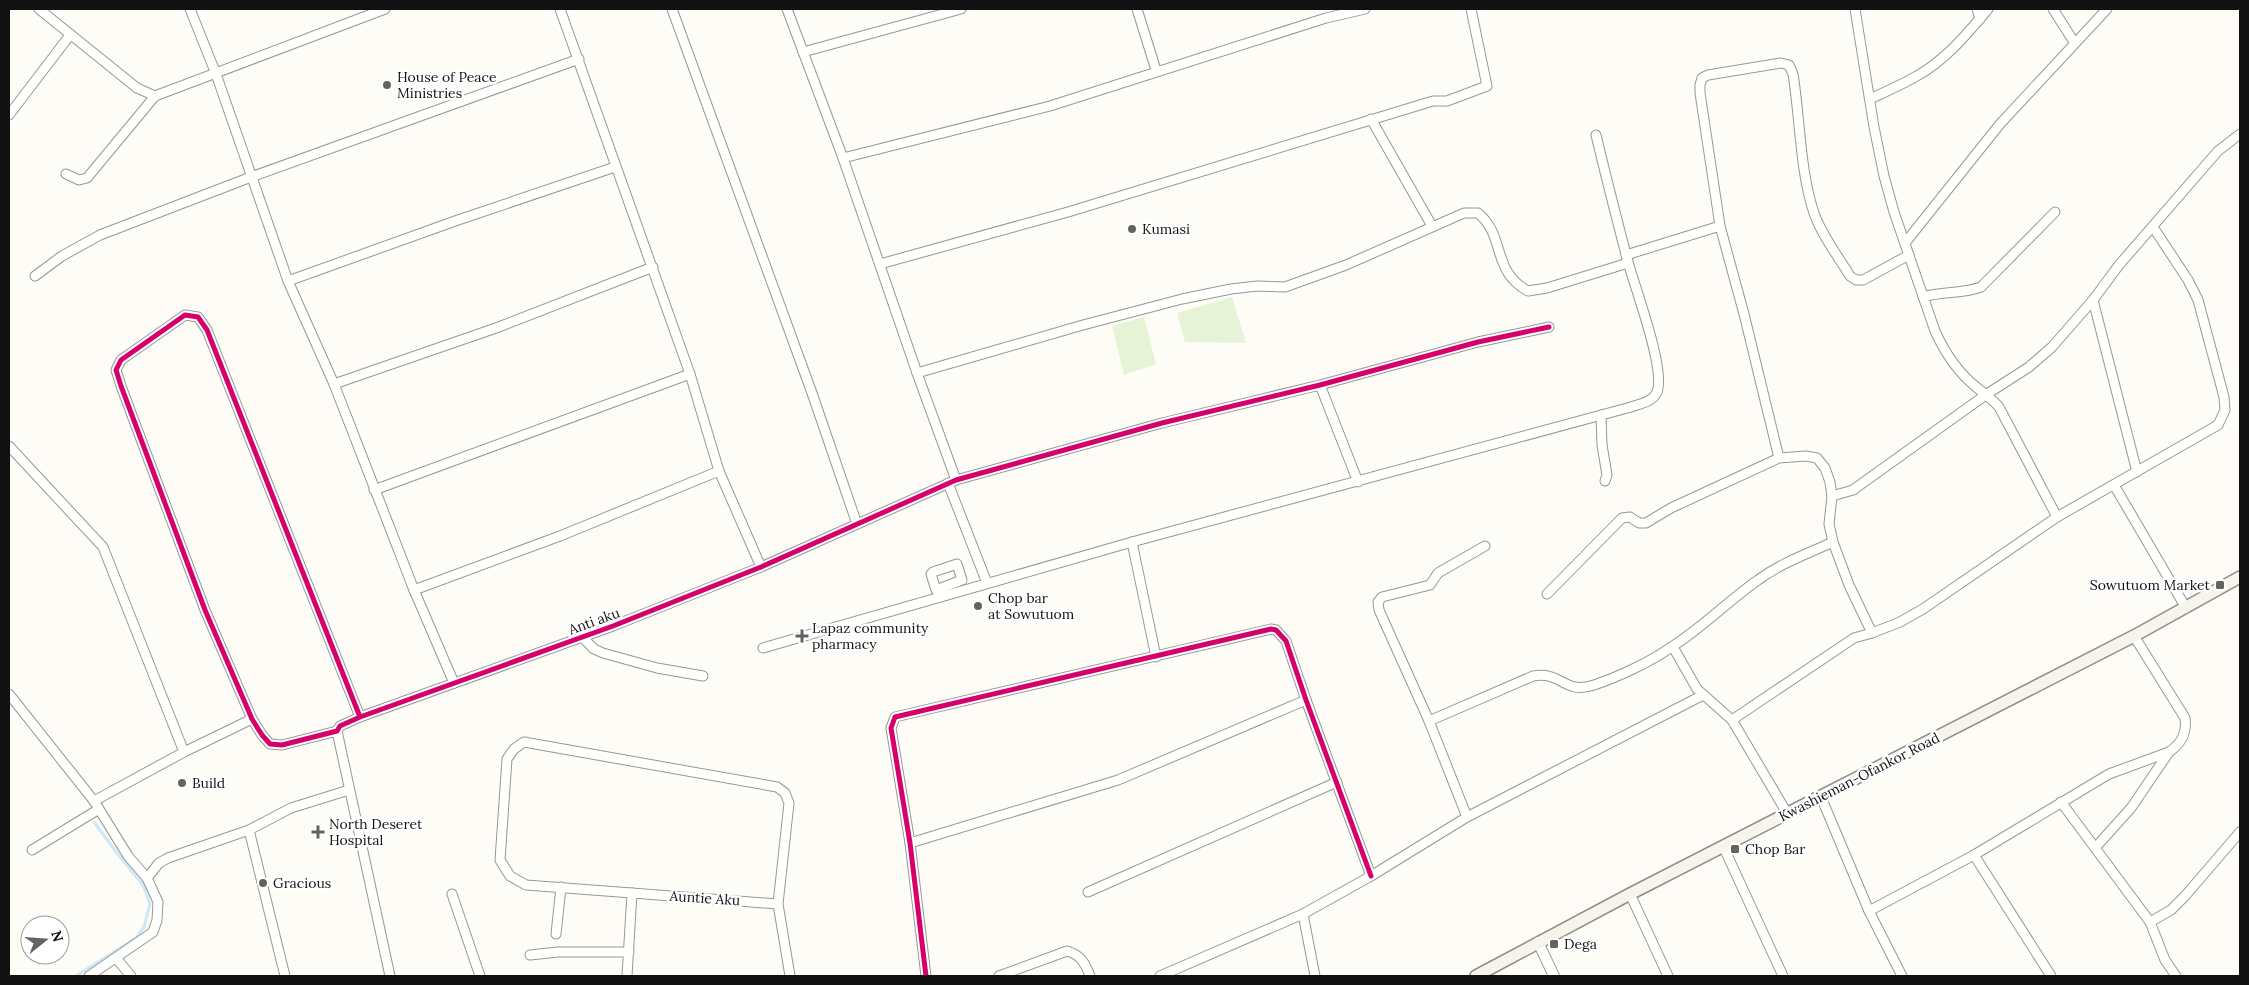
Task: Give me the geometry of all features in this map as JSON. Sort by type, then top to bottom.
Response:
[{"type":"main road","name":"Kwashieman-Ofankor Road","points":[[1476,976],[1630,894],[2134,636],[2240,577]]},
{"type":"street","points":[[39,9],[137,88],[155,96]]},
{"type":"street","points":[[190,9],[216,74],[288,281],[334,384],[414,590],[454,682]]},
{"type":"street","points":[[66,174],[79,180],[87,178],[155,96],[385,9]]},
{"type":"street","points":[[560,9],[690,374],[719,471],[761,567]]},
{"type":"street","points":[[672,9],[809,384],[857,524]]},
{"type":"street","points":[[787,9],[843,158],[880,264],[987,583]]},
{"type":"street","points":[[803,52],[961,9]]},
{"type":"street","points":[[1137,9],[1156,70]]},
{"type":"street","points":[[843,158],[1050,106],[1156,70],[1326,18],[1365,9]]},
{"type":"street","points":[[880,264],[1068,212],[1433,101],[1447,101],[1487,86],[1471,9]]},
{"type":"street","points":[[1855,9],[1884,176],[1923,297],[1941,345],[1974,386],[1987,394],[1998,407],[2057,517]]},
{"type":"street","points":[[1977,9],[1980,18]]},
{"type":"street","points":[[1870,99],[1916,77],[1939,61],[1956,46],[1988,9]]},
{"type":"street","points":[[2053,9],[2074,42]]},
{"type":"street","points":[[1905,243],[2000,124],[2074,42],[2107,9]]},
{"type":"street","points":[[9,115],[70,35]]},
{"type":"street","points":[[35,276],[62,256],[100,235],[251,177],[579,59]]},
{"type":"street","points":[[1779,458],[1744,314],[1720,226],[1700,84],[1702,78],[1708,75],[1786,63],[1792,68],[1808,189],[1814,214],[1822,232],[1850,276],[1856,280],[1863,280],[1909,255]]},
{"type":"street","points":[[1371,120],[1432,226]]},
{"type":"street","points":[[1832,496],[1853,490],[1987,394],[2029,367],[2052,347],[2218,151],[2240,134]]},
{"type":"street","points":[[763,648],[1132,542],[1358,482],[1601,415],[1652,399],[1658,388],[1657,372],[1649,332],[1627,259],[1596,135]]},
{"type":"street","points":[[288,281],[458,220],[616,167]]},
{"type":"street","points":[[1923,297],[1940,292],[1968,291],[1981,287],[2055,212]]},
{"type":"street","points":[[917,373],[1083,325],[1182,299],[1232,289],[1292,284],[1346,265],[1464,213],[1478,213],[1488,222],[1510,278],[1528,291],[1547,288],[1720,226]]},
{"type":"street","points":[[1732,720],[1834,650],[1854,638],[1900,622],[1923,609],[2057,517],[2218,425],[2226,410],[2224,397],[2198,300],[2188,280],[2153,227]]},
{"type":"street","points":[[334,384],[496,328],[653,267]]},
{"type":"street","points":[[2093,300],[2137,472]]},
{"type":"street","points":[[94,801],[184,752],[252,719],[205,610],[116,370],[121,360],[185,314],[198,317],[207,330],[360,717]]},
{"type":"street","name":"Anti aku","points":[[252,719],[270,744],[282,745],[337,731],[340,726],[360,717],[582,638],[761,567],[952,482],[1162,423],[1320,385],[1478,342],[1549,327]]},
{"type":"street","points":[[374,490],[690,374]]},
{"type":"street","points":[[1320,385],[1358,482]]},
{"type":"street","points":[[1601,415],[1606,480]]},
{"type":"street","points":[[9,446],[104,547],[184,752]]},
{"type":"street","points":[[1547,594],[1622,518],[1630,517],[1640,523],[1646,523],[1670,508],[1779,458],[1806,456],[1817,458],[1827,472],[1832,496],[1830,524],[1833,542],[1849,585],[1872,633]]},
{"type":"street","points":[[414,590],[519,552],[719,471]]},
{"type":"street","points":[[2114,485],[2186,608]]},
{"type":"street","points":[[1132,542],[1156,657]]},
{"type":"street","points":[[1429,721],[1533,676],[1549,675],[1570,687],[1577,688],[1594,685],[1673,647],[1758,579],[1790,560],[1833,542]]},
{"type":"street","points":[[1467,817],[1429,721],[1379,610],[1378,602],[1382,597],[1430,585],[1438,573],[1485,546]]},
{"type":"street","points":[[926,976],[910,843],[891,728],[895,717],[1271,629],[1276,630],[1286,640],[1306,700],[1371,876]]},
{"type":"street","points":[[1869,911],[1974,855],[2116,771],[2169,752],[2176,747],[2185,734],[2185,718],[2182,710],[2134,636]]},
{"type":"street","points":[[582,638],[594,649],[603,653],[657,668],[704,676]]},
{"type":"street","points":[[1673,647],[1691,681],[1703,695],[1732,720],[1787,814]]},
{"type":"street","points":[[9,694],[94,801],[128,856],[147,878],[158,902],[157,920],[152,932],[89,976]]},
{"type":"street","points":[[1160,976],[1304,914],[1371,876],[1467,817],[1703,695]]},
{"type":"street","points":[[910,843],[1118,780],[1306,700]]},
{"type":"street","points":[[337,731],[390,976]]},
{"type":"street","name":"Auntie Aku","points":[[524,742],[777,787],[785,793],[789,803],[778,904],[632,893],[526,885],[510,876],[500,860],[507,759],[514,749],[524,742]]},
{"type":"street","points":[[2095,848],[2131,808],[2169,752]]},
{"type":"street","points":[[1088,892],[1337,782]]},
{"type":"street","points":[[147,878],[159,863],[168,858],[249,830],[291,808],[349,790]]},
{"type":"street","points":[[1821,797],[1869,911],[1902,976]]},
{"type":"street","points":[[2062,802],[2150,922],[2165,960],[2176,976]]},
{"type":"street","points":[[32,850],[99,809]]},
{"type":"street","points":[[249,830],[285,976]]},
{"type":"street","points":[[2150,922],[2171,910],[2240,832]]},
{"type":"street","points":[[1723,846],[1783,976]]},
{"type":"street","points":[[1974,855],[2051,976]]},
{"type":"street","points":[[556,934],[561,887]]},
{"type":"street","points":[[627,976],[632,893]]},
{"type":"street","points":[[452,894],[480,976]]},
{"type":"street","points":[[1630,894],[1668,976]]},
{"type":"street","points":[[778,904],[790,976]]},
{"type":"street","points":[[1304,914],[1315,976]]},
{"type":"street","points":[[1538,942],[1554,976]]},
{"type":"street","points":[[999,976],[1019,973],[1067,951],[1076,953],[1082,959],[1090,976]]},
{"type":"street","points":[[530,955],[558,952],[629,952]]},
{"type":"street","points":[[116,958],[131,976]]},
{"type":"green space","points":[[1232,297],[1246,343],[1185,342],[1177,313]]},
{"type":"green space","points":[[1144,317],[1156,364],[1124,375],[1112,326]]},
{"type":"waterway","points":[[76,976],[136,938],[144,927],[150,904],[143,885],[94,822]]},
{"type":"cycle path","points":[[360,717],[207,330],[198,317],[185,315],[121,360],[116,370],[205,610],[252,719],[270,744],[282,745],[337,731],[340,726],[360,717],[613,626],[761,567],[956,480],[1162,423],[1320,385],[1478,342],[1549,327]]},
{"type":"cycle path","points":[[926,976],[910,843],[891,728],[895,717],[1271,629],[1276,630],[1286,641],[1371,876]]},
{"type":"place","name":"House of Peace Ministries","points":[[387,85]]},
{"type":"place","name":"Kumasi","points":[[1132,229]]},
{"type":"place","name":"Sowutuom Market","points":[[2220,585]]},
{"type":"place","name":"Chop bar at Sowutuom","points":[[978,606]]},
{"type":"place","name":"Lapaz community pharmacy","points":[[802,636]]},
{"type":"place","name":"Build","points":[[182,783]]},
{"type":"place","name":"North Deseret Hospital","points":[[318,832]]},
{"type":"place","name":"Chop Bar","points":[[1735,849]]},
{"type":"place","name":"Gracious","points":[[263,883]]},
{"type":"place","name":"Dega","points":[[1554,944]]}]
